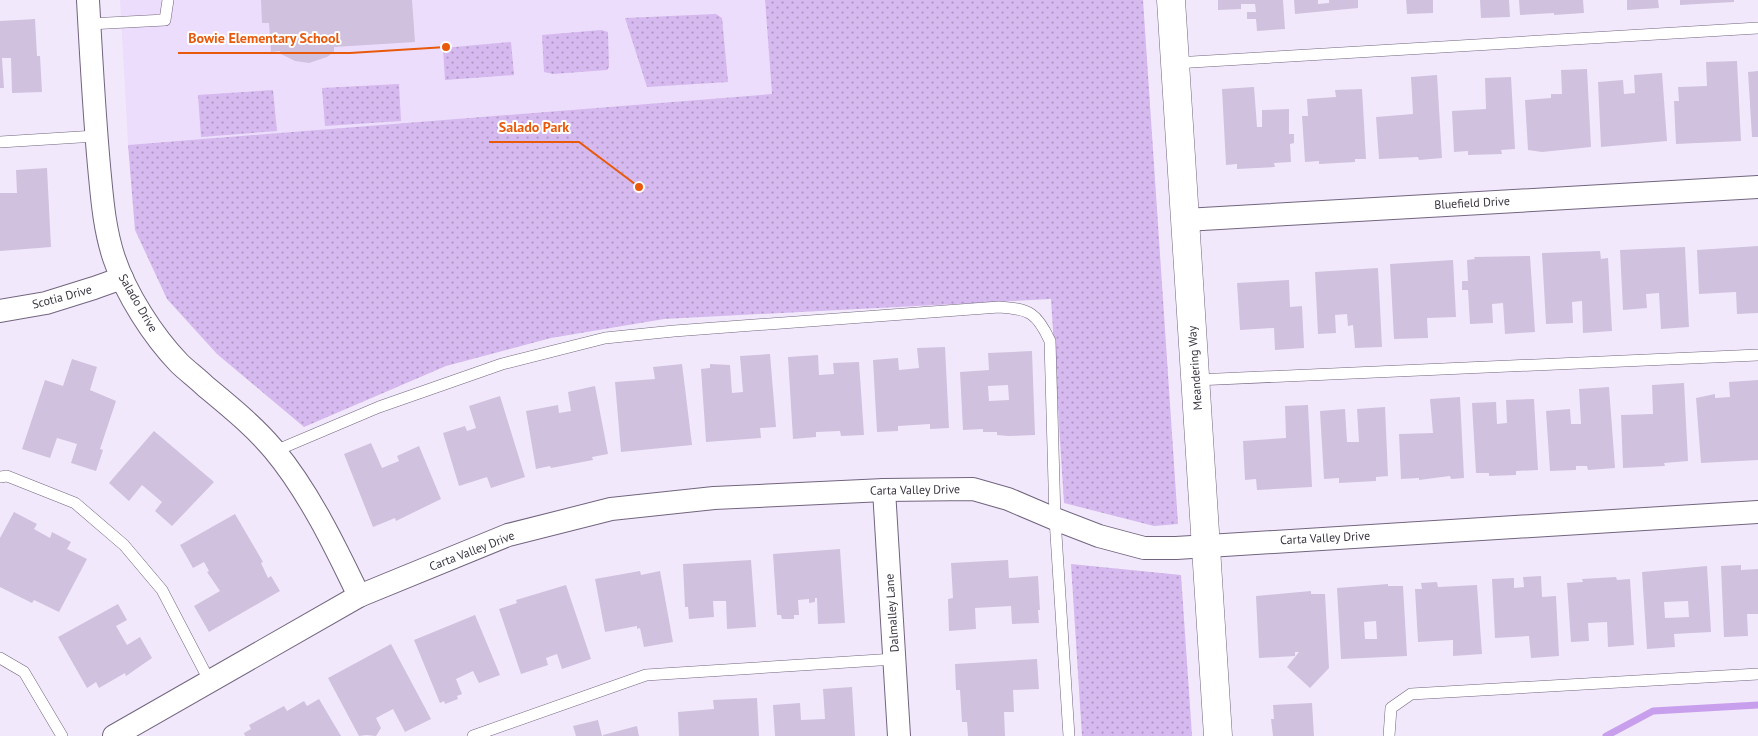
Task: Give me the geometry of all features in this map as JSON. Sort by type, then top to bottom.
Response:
[{"type":"street","name":"Salado Drive","points":[[88,0],[96,136],[106,230],[114,259],[122,278],[149,327],[180,364],[258,433],[275,451],[297,482],[335,546],[359,596]]},
{"type":"street","name":"Meandering Way","points":[[1171,0],[1218,736]]},
{"type":"street","name":"Bluefield Drive","points":[[1185,220],[1758,187]]},
{"type":"street","name":"Scotia Drive","points":[[0,311],[46,304],[122,278]]},
{"type":"street","name":"Carta Valley Drive","points":[[114,736],[359,596],[508,535],[611,509],[714,498],[884,490],[972,489],[1008,499],[1099,536],[1144,548],[1176,548],[1758,512]]},
{"type":"street","name":"Dalmalley Lane","points":[[884,490],[899,736]]},
{"type":"lane","points":[[90,24],[165,20],[168,0]]},
{"type":"lane","points":[[1175,62],[1758,28]]},
{"type":"lane","points":[[0,142],[96,136]]},
{"type":"lane","points":[[275,451],[380,407],[502,364],[605,338],[674,331],[999,307],[1018,308],[1036,316],[1050,341],[1056,519],[1069,736]]},
{"type":"lane","points":[[1196,380],[1758,356]]},
{"type":"lane","points":[[0,477],[8,476],[75,503],[124,545],[162,590],[210,682]]},
{"type":"lane","points":[[0,658],[24,672],[62,736]]},
{"type":"lane","points":[[473,736],[646,675],[894,659]]},
{"type":"lane","points":[[1389,736],[1391,708],[1411,694],[1758,674]]},
{"type":"shaded area","points":[[120,0],[765,0],[772,94],[128,145]]},
{"type":"shaded area","points":[[765,0],[1143,0],[1178,524],[1154,526],[1064,503],[1051,299],[664,319],[551,338],[446,366],[304,427],[217,354],[167,299],[135,230],[128,145],[772,94]]},
{"type":"shaded area","points":[[716,14],[722,18],[728,82],[647,87],[625,18]]},
{"type":"shaded area","points":[[601,30],[608,32],[609,67],[607,70],[553,74],[544,72],[542,35]]},
{"type":"shaded area","points":[[511,42],[514,75],[445,80],[443,48]]},
{"type":"shaded area","points":[[399,84],[401,121],[325,126],[322,88]]},
{"type":"shaded area","points":[[273,90],[277,131],[201,137],[198,95]]},
{"type":"shaded area","points":[[1071,564],[1181,575],[1192,736],[1082,736]]},
{"type":"building","points":[[261,0],[412,0],[415,42],[334,47],[334,52],[327,57],[309,63],[295,61],[281,54],[280,51],[271,52],[269,23],[262,23]]},
{"type":"building","points":[[1218,0],[1283,0],[1285,29],[1257,31],[1256,19],[1247,19],[1247,12],[1256,12],[1255,4],[1241,4],[1241,9],[1218,10]]},
{"type":"building","points":[[1294,0],[1318,0],[1318,4],[1329,3],[1329,0],[1358,0],[1358,8],[1295,14]]},
{"type":"building","points":[[1406,0],[1433,0],[1433,13],[1407,14]]},
{"type":"building","points":[[1480,0],[1509,0],[1510,17],[1481,18]]},
{"type":"building","points":[[1519,0],[1583,0],[1584,13],[1520,15]]},
{"type":"building","points":[[1627,0],[1658,0],[1659,8],[1627,10]]},
{"type":"building","points":[[1680,0],[1734,0],[1734,2],[1680,5]]},
{"type":"building","points":[[35,19],[37,56],[40,56],[42,92],[12,93],[11,58],[2,58],[4,88],[0,88],[0,21]]},
{"type":"building","points":[[1737,61],[1741,141],[1676,144],[1674,101],[1679,101],[1678,87],[1707,86],[1706,62]]},
{"type":"building","points":[[1587,69],[1591,147],[1542,152],[1528,150],[1525,100],[1551,98],[1551,94],[1562,94],[1561,70]]},
{"type":"building","points":[[1758,71],[1758,137],[1752,137],[1748,72]]},
{"type":"building","points":[[1662,73],[1667,141],[1601,147],[1598,82],[1623,80],[1624,94],[1635,93],[1634,75]]},
{"type":"building","points":[[1437,75],[1442,158],[1419,160],[1418,157],[1379,159],[1376,117],[1413,114],[1411,77]]},
{"type":"building","points":[[1511,77],[1515,149],[1501,150],[1502,154],[1468,155],[1468,151],[1454,152],[1452,111],[1486,109],[1485,78]]},
{"type":"building","points":[[1254,87],[1257,127],[1262,127],[1262,110],[1289,109],[1289,134],[1294,134],[1294,143],[1290,144],[1291,162],[1274,163],[1275,167],[1237,169],[1237,164],[1226,165],[1222,89]]},
{"type":"building","points":[[1362,89],[1366,159],[1355,159],[1355,162],[1319,164],[1319,161],[1305,162],[1302,116],[1308,116],[1307,99],[1336,97],[1335,90]]},
{"type":"building","points":[[47,168],[51,247],[0,251],[0,193],[17,193],[16,170]]},
{"type":"building","points":[[1758,246],[1758,313],[1737,314],[1736,292],[1699,294],[1697,250]]},
{"type":"building","points":[[1685,247],[1689,327],[1661,329],[1659,293],[1646,294],[1647,308],[1623,310],[1620,250]]},
{"type":"building","points":[[1600,251],[1601,259],[1608,258],[1612,331],[1583,333],[1582,301],[1572,302],[1573,323],[1546,324],[1542,253]]},
{"type":"building","points":[[1530,256],[1535,332],[1505,334],[1503,303],[1492,304],[1493,323],[1470,324],[1468,290],[1462,290],[1462,281],[1468,281],[1467,260],[1475,259],[1474,257]]},
{"type":"building","points":[[1453,260],[1456,317],[1427,318],[1428,338],[1394,339],[1390,264]]},
{"type":"building","points":[[1378,268],[1382,347],[1355,348],[1353,325],[1348,326],[1347,314],[1335,315],[1336,333],[1318,334],[1315,272]]},
{"type":"building","points":[[1289,280],[1290,307],[1302,306],[1304,348],[1275,350],[1274,328],[1240,330],[1237,283]]},
{"type":"building","points":[[945,347],[949,428],[930,429],[930,424],[898,426],[898,431],[877,432],[873,360],[898,358],[899,370],[919,368],[917,348]]},
{"type":"building","points":[[1032,351],[1035,435],[1008,436],[997,435],[997,432],[983,432],[983,429],[963,430],[960,372],[989,370],[988,353]],"holes":[[[1008,385],[1009,400],[989,401],[988,386]]]},
{"type":"building","points":[[770,354],[776,427],[760,428],[761,438],[706,442],[701,369],[710,368],[710,364],[730,365],[732,393],[743,392],[740,356]]},
{"type":"building","points":[[818,355],[819,375],[834,374],[833,363],[859,362],[864,435],[841,436],[840,431],[816,432],[816,437],[793,439],[788,357]]},
{"type":"building","points":[[72,359],[97,367],[90,390],[116,401],[100,449],[103,450],[96,471],[71,463],[77,444],[57,438],[50,458],[22,449],[45,380],[63,386]]},
{"type":"building","points":[[682,364],[692,445],[621,452],[615,382],[655,379],[653,367]]},
{"type":"building","points":[[1758,380],[1758,460],[1701,463],[1696,398],[1715,394],[1715,398],[1730,397],[1729,382]]},
{"type":"building","points":[[1684,383],[1688,461],[1664,463],[1665,466],[1623,468],[1621,415],[1653,414],[1652,385]]},
{"type":"building","points":[[595,386],[608,454],[592,457],[593,460],[536,469],[526,411],[558,405],[559,413],[571,411],[568,392]]},
{"type":"building","points":[[1609,387],[1615,468],[1588,470],[1587,466],[1576,466],[1576,470],[1550,471],[1546,411],[1570,409],[1571,424],[1581,424],[1579,389]]},
{"type":"building","points":[[500,396],[525,477],[491,488],[487,477],[459,486],[443,433],[465,426],[467,431],[476,428],[469,406]]},
{"type":"building","points":[[1460,397],[1464,478],[1451,479],[1450,476],[1419,480],[1419,478],[1401,479],[1399,434],[1433,433],[1430,399]]},
{"type":"building","points":[[1534,399],[1538,470],[1516,471],[1516,475],[1489,476],[1489,473],[1476,473],[1472,403],[1496,402],[1497,424],[1507,423],[1506,400]]},
{"type":"building","points":[[1308,405],[1312,487],[1257,490],[1256,479],[1245,480],[1243,441],[1286,438],[1285,406]]},
{"type":"building","points":[[1385,407],[1388,476],[1376,477],[1376,481],[1339,483],[1339,478],[1324,479],[1320,411],[1345,409],[1347,442],[1359,442],[1357,409]]},
{"type":"building","points":[[154,431],[214,482],[172,526],[155,511],[162,502],[142,485],[129,501],[109,483]]},
{"type":"building","points":[[371,443],[382,468],[399,461],[397,456],[419,446],[441,499],[396,521],[395,518],[373,527],[344,454]]},
{"type":"building","points":[[14,512],[37,524],[34,529],[50,538],[52,532],[71,542],[67,549],[87,559],[59,612],[34,600],[32,603],[0,587],[0,538]]},
{"type":"building","points":[[235,514],[263,562],[261,563],[268,578],[271,576],[280,591],[209,632],[194,606],[220,591],[207,572],[209,571],[204,562],[193,568],[180,545]]},
{"type":"building","points":[[840,549],[845,623],[818,624],[817,598],[815,598],[815,602],[809,603],[809,599],[798,600],[799,615],[794,615],[794,619],[782,619],[781,615],[777,615],[773,554]]},
{"type":"building","points":[[751,560],[756,627],[727,629],[726,601],[713,601],[714,617],[689,619],[688,607],[685,607],[683,564]]},
{"type":"building","points":[[1008,560],[1009,578],[1038,576],[1039,623],[1012,624],[1011,606],[975,608],[976,629],[949,631],[948,599],[953,598],[951,563]]},
{"type":"building","points":[[1741,565],[1741,570],[1758,569],[1758,614],[1747,614],[1748,636],[1724,637],[1721,566]]},
{"type":"building","points":[[1707,566],[1711,632],[1674,634],[1675,647],[1647,649],[1642,572]],"holes":[[[1688,601],[1689,617],[1665,618],[1664,602]]]},
{"type":"building","points":[[640,571],[641,575],[660,571],[673,642],[644,647],[640,628],[637,629],[637,626],[605,632],[595,579]]},
{"type":"building","points":[[1541,576],[1542,597],[1556,596],[1559,656],[1531,658],[1529,636],[1495,638],[1492,579],[1514,578],[1514,588],[1524,587],[1523,577]]},
{"type":"building","points":[[1616,577],[1617,580],[1630,579],[1634,645],[1608,647],[1607,622],[1588,623],[1589,641],[1571,642],[1567,583],[1583,582],[1582,579]]},
{"type":"building","points":[[1437,582],[1438,587],[1477,585],[1482,654],[1453,656],[1453,640],[1418,642],[1415,589],[1422,589],[1421,583]]},
{"type":"building","points":[[1388,584],[1388,586],[1403,586],[1407,656],[1341,659],[1337,588]],"holes":[[[1376,621],[1377,639],[1365,639],[1364,622]]]},
{"type":"building","points":[[566,585],[591,659],[562,669],[557,654],[546,658],[548,665],[521,674],[499,609],[517,603],[516,600]]},
{"type":"building","points":[[1311,591],[1311,594],[1325,594],[1329,668],[1310,688],[1287,667],[1299,652],[1295,652],[1295,656],[1259,658],[1256,596]]},
{"type":"building","points":[[118,604],[127,620],[116,626],[127,645],[140,637],[152,658],[126,676],[125,673],[99,688],[96,682],[87,688],[58,637]]},
{"type":"building","points":[[475,615],[500,675],[479,683],[473,671],[456,679],[462,694],[457,696],[458,699],[445,704],[444,701],[440,703],[414,640]]},
{"type":"building","points":[[391,644],[431,719],[405,732],[393,709],[376,718],[381,728],[376,736],[359,736],[328,678]]},
{"type":"building","points":[[1037,659],[1039,689],[1013,690],[1014,712],[1004,712],[1005,736],[968,736],[967,722],[962,722],[960,690],[956,690],[955,664]]},
{"type":"building","points":[[852,687],[855,736],[775,736],[773,705],[800,703],[801,720],[825,719],[823,689]]},
{"type":"building","points":[[757,698],[759,736],[679,736],[678,712],[714,709],[713,700]]},
{"type":"building","points":[[319,699],[341,736],[245,736],[244,733],[251,729],[249,725],[284,706],[287,711],[304,701],[307,706]]},
{"type":"building","points":[[1312,703],[1314,736],[1273,736],[1271,719],[1274,719],[1273,705]]},
{"type":"building","points":[[598,720],[602,736],[576,736],[573,726]]},
{"type":"building","points":[[637,726],[639,736],[603,736],[603,735]]},
{"type":"waterway","points":[[1606,736],[1653,711],[1758,705]]},
{"type":"place","name":"Bowie Elementary School","points":[[446,47]]},
{"type":"place","name":"Salado Park","points":[[639,187]]}]
